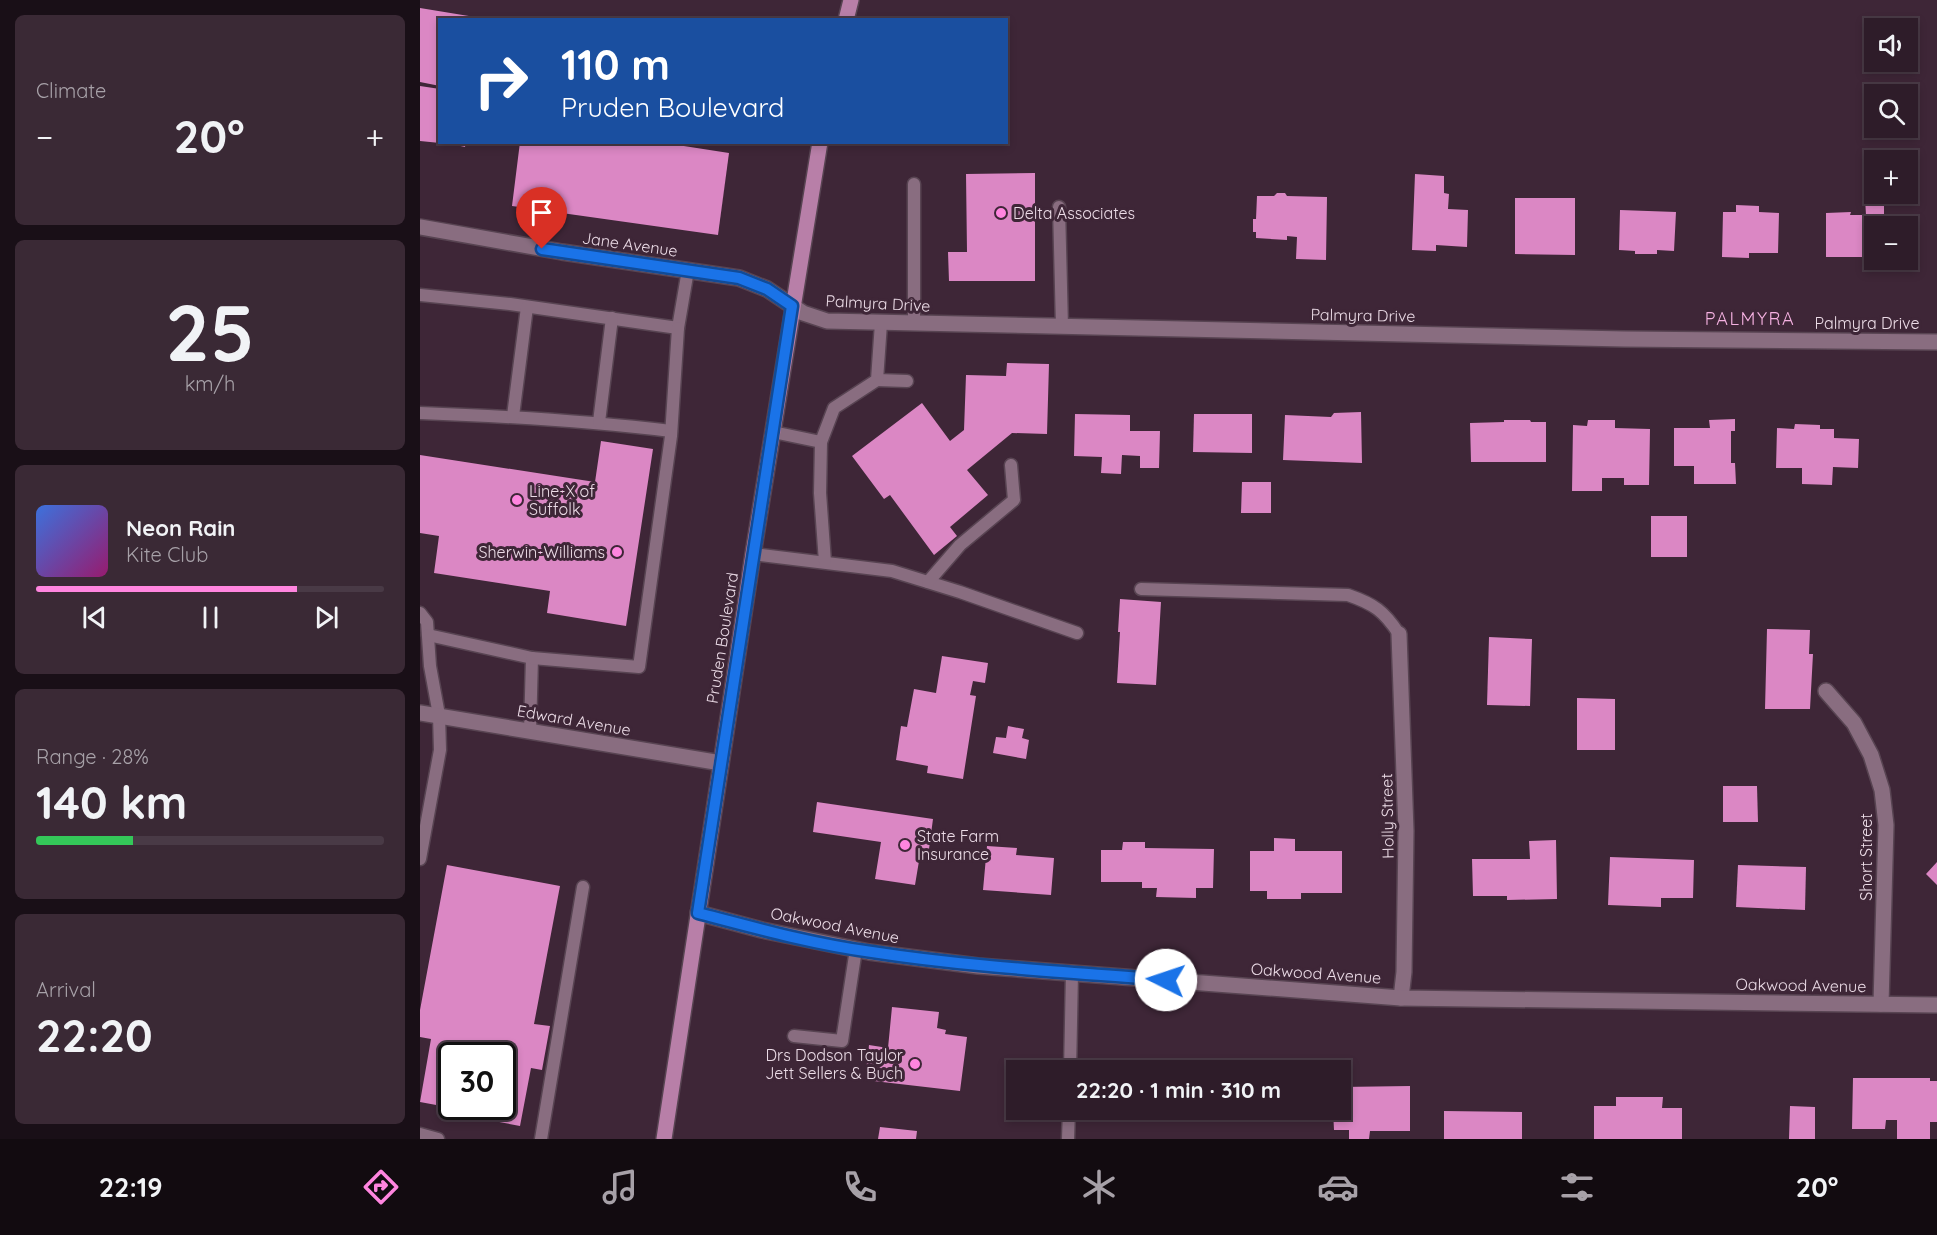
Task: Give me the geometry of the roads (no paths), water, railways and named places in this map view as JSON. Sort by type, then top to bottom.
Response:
[{"type":"main road","points":[[846,18],[851,0]]},
{"type":"main road","name":"Pruden Boulevard","points":[[664,1139],[753,554],[820,144]]},
{"type":"street","name":"Jane Avenue","points":[[420,227],[562,252],[739,278],[767,289],[792,306]]},
{"type":"street","name":"Palmyra Drive","points":[[792,306],[803,313],[827,321],[881,323],[1624,339],[1937,342]]},
{"type":"street","name":"Holly Street","points":[[1399,634],[1406,831],[1404,972],[1401,998]]},
{"type":"street","name":"Short Street","points":[[1826,691],[1854,723],[1871,755],[1882,790],[1886,825],[1881,1004]]},
{"type":"street","name":"Edward Avenue","points":[[420,712],[721,764]]},
{"type":"street","name":"Oakwood Avenue","points":[[698,913],[762,930],[856,949],[978,966],[1401,998],[1937,1005]]},
{"type":"lane","points":[[914,184],[914,323]]},
{"type":"lane","points":[[1059,207],[1062,327]]},
{"type":"lane","points":[[428,634],[532,658],[639,667],[671,431],[678,328],[688,270]]},
{"type":"lane","points":[[420,295],[678,328]]},
{"type":"lane","points":[[513,416],[527,307]]},
{"type":"lane","points":[[599,422],[612,318]]},
{"type":"lane","points":[[877,380],[881,323]]},
{"type":"lane","points":[[825,562],[820,493],[821,442],[834,408],[877,380],[907,381]]},
{"type":"lane","points":[[420,413],[599,422],[671,431]]},
{"type":"lane","points":[[773,432],[821,442]]},
{"type":"lane","points":[[928,582],[960,545],[1014,501],[1011,465]]},
{"type":"lane","points":[[753,554],[892,571],[1077,633]]},
{"type":"lane","points":[[1141,589],[1348,595],[1368,602],[1387,615],[1399,634]]},
{"type":"lane","points":[[420,613],[428,622],[430,666],[439,715],[440,750],[420,859]]},
{"type":"lane","points":[[530,731],[532,658]]},
{"type":"lane","points":[[541,1139],[583,887]]},
{"type":"lane","points":[[794,1036],[842,1041],[856,949]]},
{"type":"lane","points":[[1070,1060],[1072,973]]},
{"type":"lane","points":[[1068,1120],[1068,1139]]},
{"type":"lane","points":[[420,1134],[438,1139]]},
{"type":"place","name":"Delta Associates","points":[[1001,213]]},
{"type":"place","name":"Line-X of Suffolk","points":[[517,500]]},
{"type":"place","name":"Sherwin-Williams","points":[[617,552]]},
{"type":"place","name":"State Farm Insurance","points":[[905,845]]},
{"type":"place","name":"Drs Dodson Taylor Jett Sellers & Buch","points":[[915,1064]]},
{"type":"district","name":"PALMYRA","points":[[1750,319]]}]
